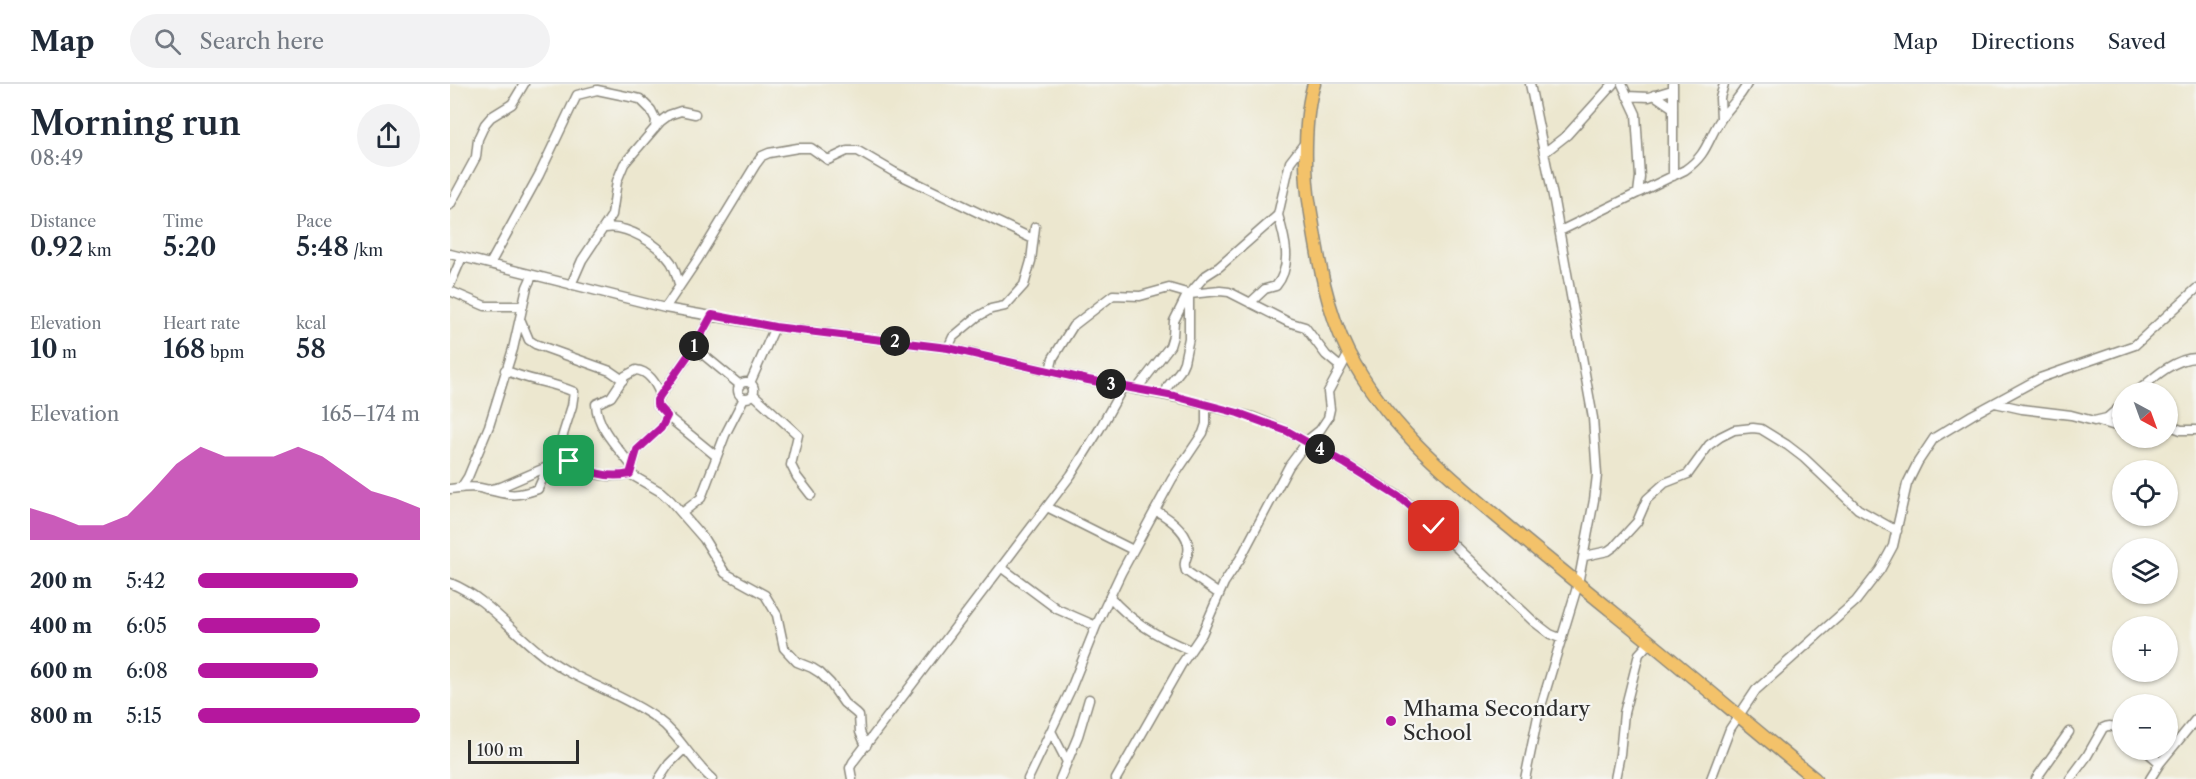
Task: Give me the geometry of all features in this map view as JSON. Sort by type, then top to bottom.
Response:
[{"type":"main road","points":[[1314,84],[1307,139],[1307,192],[1314,242],[1330,309],[1349,353],[1374,394],[1407,436],[1472,496],[1815,779]]},
{"type":"street","points":[[450,205],[476,157],[478,139],[485,124],[491,117],[512,104],[524,84]]},
{"type":"street","points":[[1524,779],[1538,716],[1585,556],[1594,500],[1597,453],[1593,418],[1560,231],[1530,84]]},
{"type":"street","points":[[1544,153],[1567,135],[1613,84]]},
{"type":"street","points":[[1622,84],[1638,123],[1640,177],[1638,193]]},
{"type":"street","points":[[1721,118],[1720,98],[1724,84]]},
{"type":"street","points":[[1560,231],[1685,170],[1701,157],[1721,118],[1747,84]]},
{"type":"street","points":[[1628,96],[1654,95],[1672,87],[1673,176]]},
{"type":"street","points":[[490,264],[557,140],[577,95],[597,90],[640,99],[651,110],[656,120],[655,128]]},
{"type":"street","points":[[1654,95],[1673,108]]},
{"type":"street","points":[[571,285],[582,260],[612,215],[620,171],[655,128],[669,115],[676,112],[695,114]]},
{"type":"street","points":[[1250,303],[1265,289],[1276,286],[1284,270],[1286,248],[1278,215],[1290,162],[1307,139]]},
{"type":"street","points":[[665,308],[762,156],[798,148],[812,148],[828,159],[847,151],[858,151],[894,172],[1033,238]]},
{"type":"street","points":[[1136,390],[1170,346],[1174,321],[1196,285],[1278,215]]},
{"type":"street","points":[[605,228],[615,226],[631,232],[662,252],[671,263],[679,285]]},
{"type":"street","points":[[948,348],[953,337],[977,317],[991,309],[1005,306],[1018,294],[1028,274],[1035,227]]},
{"type":"street","points":[[450,254],[665,308],[775,327],[948,348],[1206,404],[1269,423],[1306,442],[1402,499],[1434,526],[1533,621],[1550,634],[1562,639]]},
{"type":"street","points":[[450,285],[462,257]]},
{"type":"street","points":[[461,488],[485,438],[532,276]]},
{"type":"street","points":[[1050,371],[1053,358],[1073,326],[1113,295],[1140,296],[1168,288],[1189,294],[1225,291],[1288,322],[1305,327],[1326,355],[1338,365],[1339,371]]},
{"type":"street","points":[[1711,779],[1730,729],[1756,690],[1842,615],[1869,586],[1888,558],[1897,531],[1907,484],[1929,444],[1941,433],[2040,378],[2135,345],[2196,289]]},
{"type":"street","points":[[450,291],[485,306],[523,306]]},
{"type":"street","points":[[1165,395],[1168,386],[1180,372],[1184,362],[1189,338],[1189,294]]},
{"type":"street","points":[[712,315],[694,347],[660,394],[657,405],[716,456]]},
{"type":"street","points":[[520,320],[529,340],[535,344],[610,371],[623,380]]},
{"type":"street","points":[[750,383],[775,327]]},
{"type":"street","points":[[694,347],[740,385]]},
{"type":"street","points":[[1116,779],[1190,650],[1202,634],[1219,594],[1288,466],[1328,418],[1330,409],[1328,392],[1349,353]]},
{"type":"street","points":[[2150,382],[2163,371],[2187,359],[2196,358]]},
{"type":"street","points":[[505,370],[522,378],[551,382],[574,392],[560,444],[559,458]]},
{"type":"street","points":[[660,394],[654,383],[641,370],[632,371],[616,392],[607,399],[599,401],[596,406],[606,431],[631,470],[661,492],[682,513],[711,549],[725,573],[736,581],[761,592],[769,600],[777,615],[784,648],[797,662],[820,673],[844,703],[859,716],[860,732],[866,746]]},
{"type":"street","points":[[740,385],[750,383]]},
{"type":"street","points":[[682,513],[701,498],[716,456],[754,389],[750,383]]},
{"type":"street","points":[[740,385],[738,393],[748,396],[798,435],[792,465],[797,477],[812,495]]},
{"type":"street","points":[[852,779],[850,768],[1047,507],[1087,451],[1123,387]]},
{"type":"street","points":[[1995,403],[2022,410],[2064,414],[2112,425]]},
{"type":"street","points":[[1028,779],[1070,691],[1096,626],[1133,550],[1172,479],[1203,433],[1206,424],[1206,404]]},
{"type":"street","points":[[2099,421],[2112,414]]},
{"type":"street","points":[[631,470],[637,450],[661,428],[667,416]]},
{"type":"street","points":[[1585,556],[1608,551],[1615,546],[1637,522],[1647,499],[1665,483],[1688,474],[1709,445],[1720,436],[1734,430],[1753,428],[1761,429],[1787,445],[1858,509],[1897,531]]},
{"type":"street","points":[[2178,429],[2196,430]]},
{"type":"street","points":[[450,489],[478,487],[512,495],[536,490],[540,487],[552,460],[559,458],[605,476],[631,470]]},
{"type":"street","points":[[487,490],[501,487],[547,467]]},
{"type":"street","points":[[1047,507],[1133,550]]},
{"type":"street","points":[[1155,510],[1177,526],[1185,537],[1189,547],[1184,565],[1186,571],[1219,594]]},
{"type":"street","points":[[1002,568],[1057,609],[1096,626]]},
{"type":"street","points":[[450,583],[461,587],[477,598],[512,630],[558,666],[658,719],[712,779]]},
{"type":"street","points":[[1110,597],[1118,607],[1140,625],[1190,650]]},
{"type":"street","points":[[1615,779],[1624,713],[1639,654],[1650,642]]},
{"type":"street","points":[[1060,779],[1078,736],[1089,699]]},
{"type":"street","points":[[2150,779],[2196,719]]},
{"type":"street","points":[[2070,779],[2103,728],[2112,726]]},
{"type":"street","points":[[1051,730],[1067,762]]},
{"type":"street","points":[[2036,779],[2069,732]]},
{"type":"street","points":[[659,779],[669,764],[685,748]]},
{"type":"street","points":[[2157,760],[2160,763]]},
{"type":"place","name":"Mhama Secondary School","points":[[1391,721]]},
{"type":"route","points":[[569,461],[595,474],[605,476],[630,474],[637,450],[661,428],[667,416],[657,405],[660,394],[694,347],[712,315],[775,327],[948,348],[1144,392],[1174,396],[1253,417],[1287,431],[1375,481],[1402,499],[1434,526]]}]
